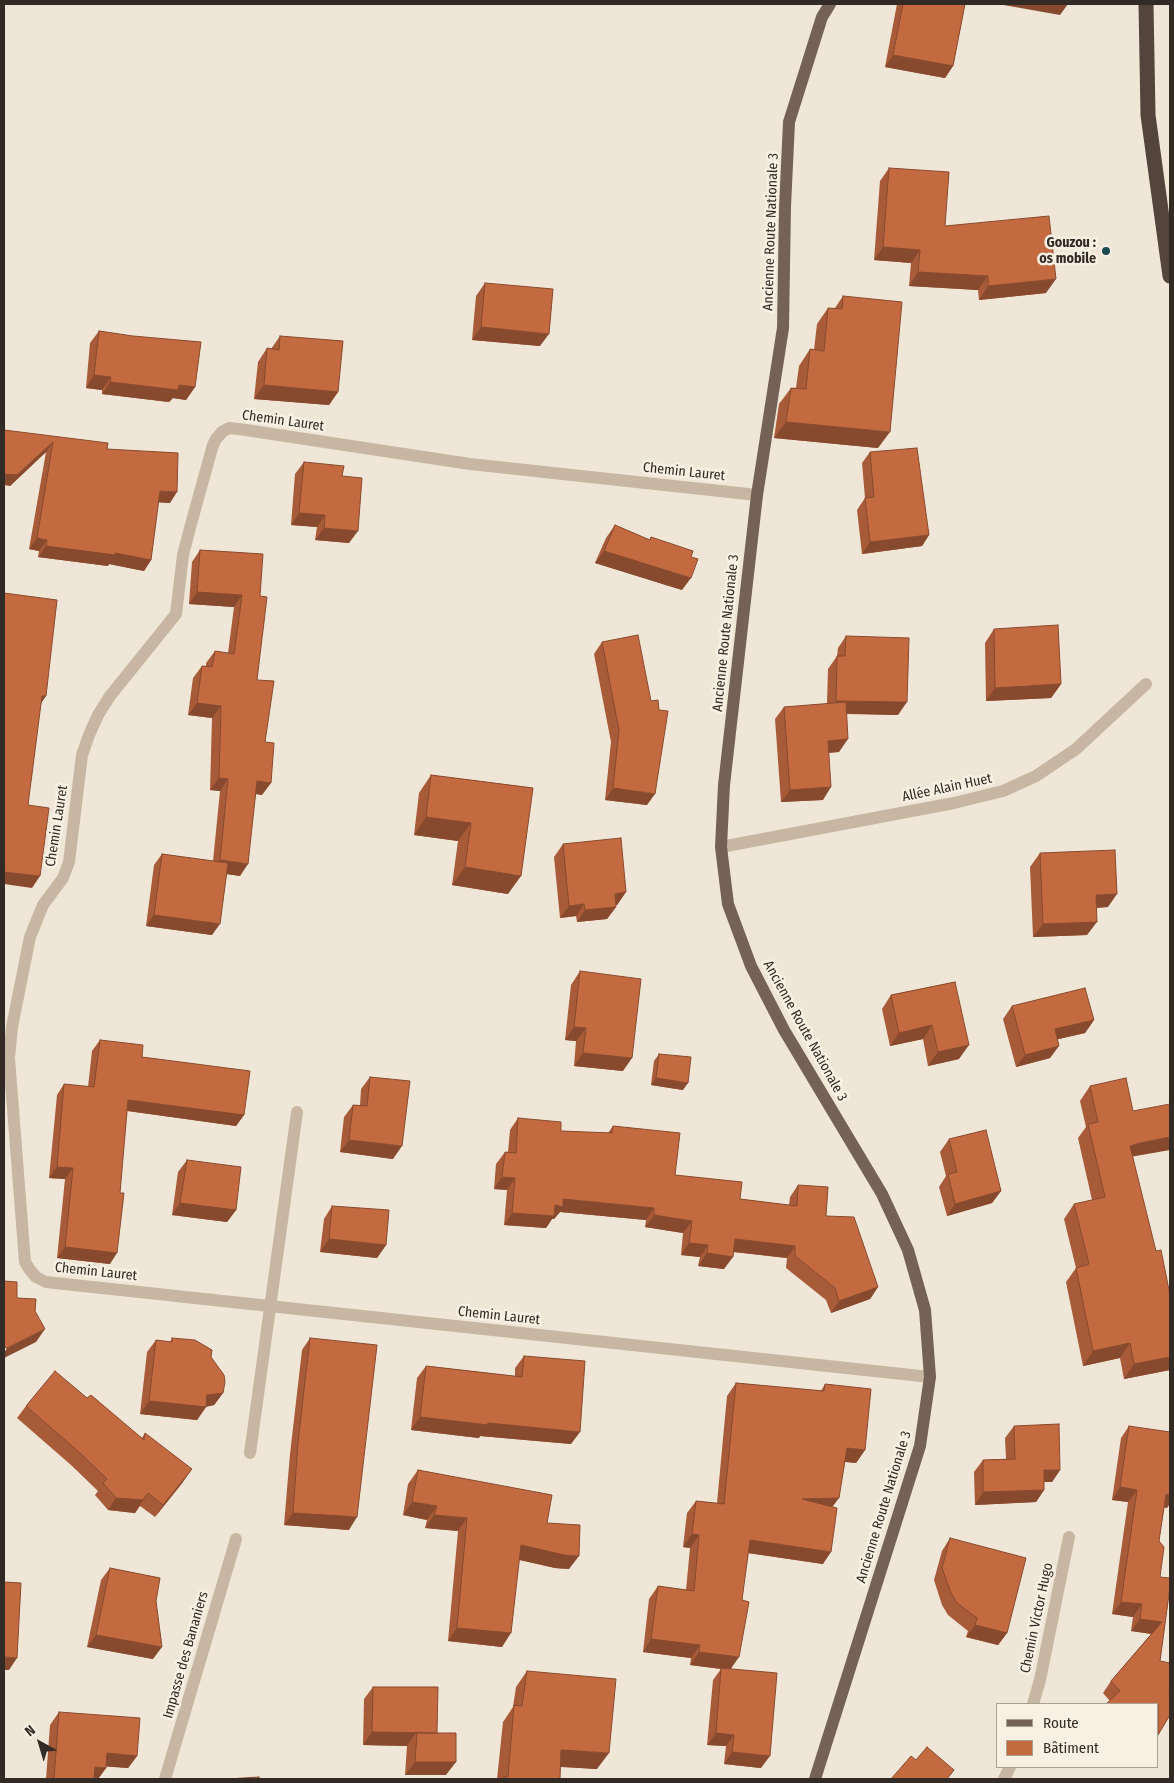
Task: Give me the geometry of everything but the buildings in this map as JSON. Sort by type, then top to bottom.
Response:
[{"type":"highway","points":[[1146,4],[1148,115],[1170,276]]},
{"type":"main road","name":"Ancienne Route Nationale 3","points":[[816,1779],[920,1446],[930,1377],[925,1310],[908,1250],[882,1194],[784,1030],[751,966],[728,904],[721,848],[724,785],[757,495],[783,328],[785,207],[789,122],[822,17],[830,4]]},
{"type":"street","name":"Chemin Lauret","points":[[757,495],[470,464],[229,428],[222,432],[216,439],[183,556],[176,614],[110,696],[98,715],[82,756],[69,862],[63,878],[43,905],[30,938],[12,1027],[9,1058],[25,1262],[36,1277],[46,1282],[930,1377]]},
{"type":"street","name":"Allée Alain Huet","points":[[721,848],[954,803],[1003,791],[1036,776],[1076,749],[1146,684]]},
{"type":"street","points":[[250,1453],[297,1112]]},
{"type":"street","name":"Chemin Victor Hugo","points":[[1033,1703],[1040,1680],[1069,1536]]},
{"type":"street","name":"Impasse des Bananiers","points":[[165,1779],[236,1539]]},
{"type":"place","name":"Gouzou : os mobile","points":[[1106,251]]}]
